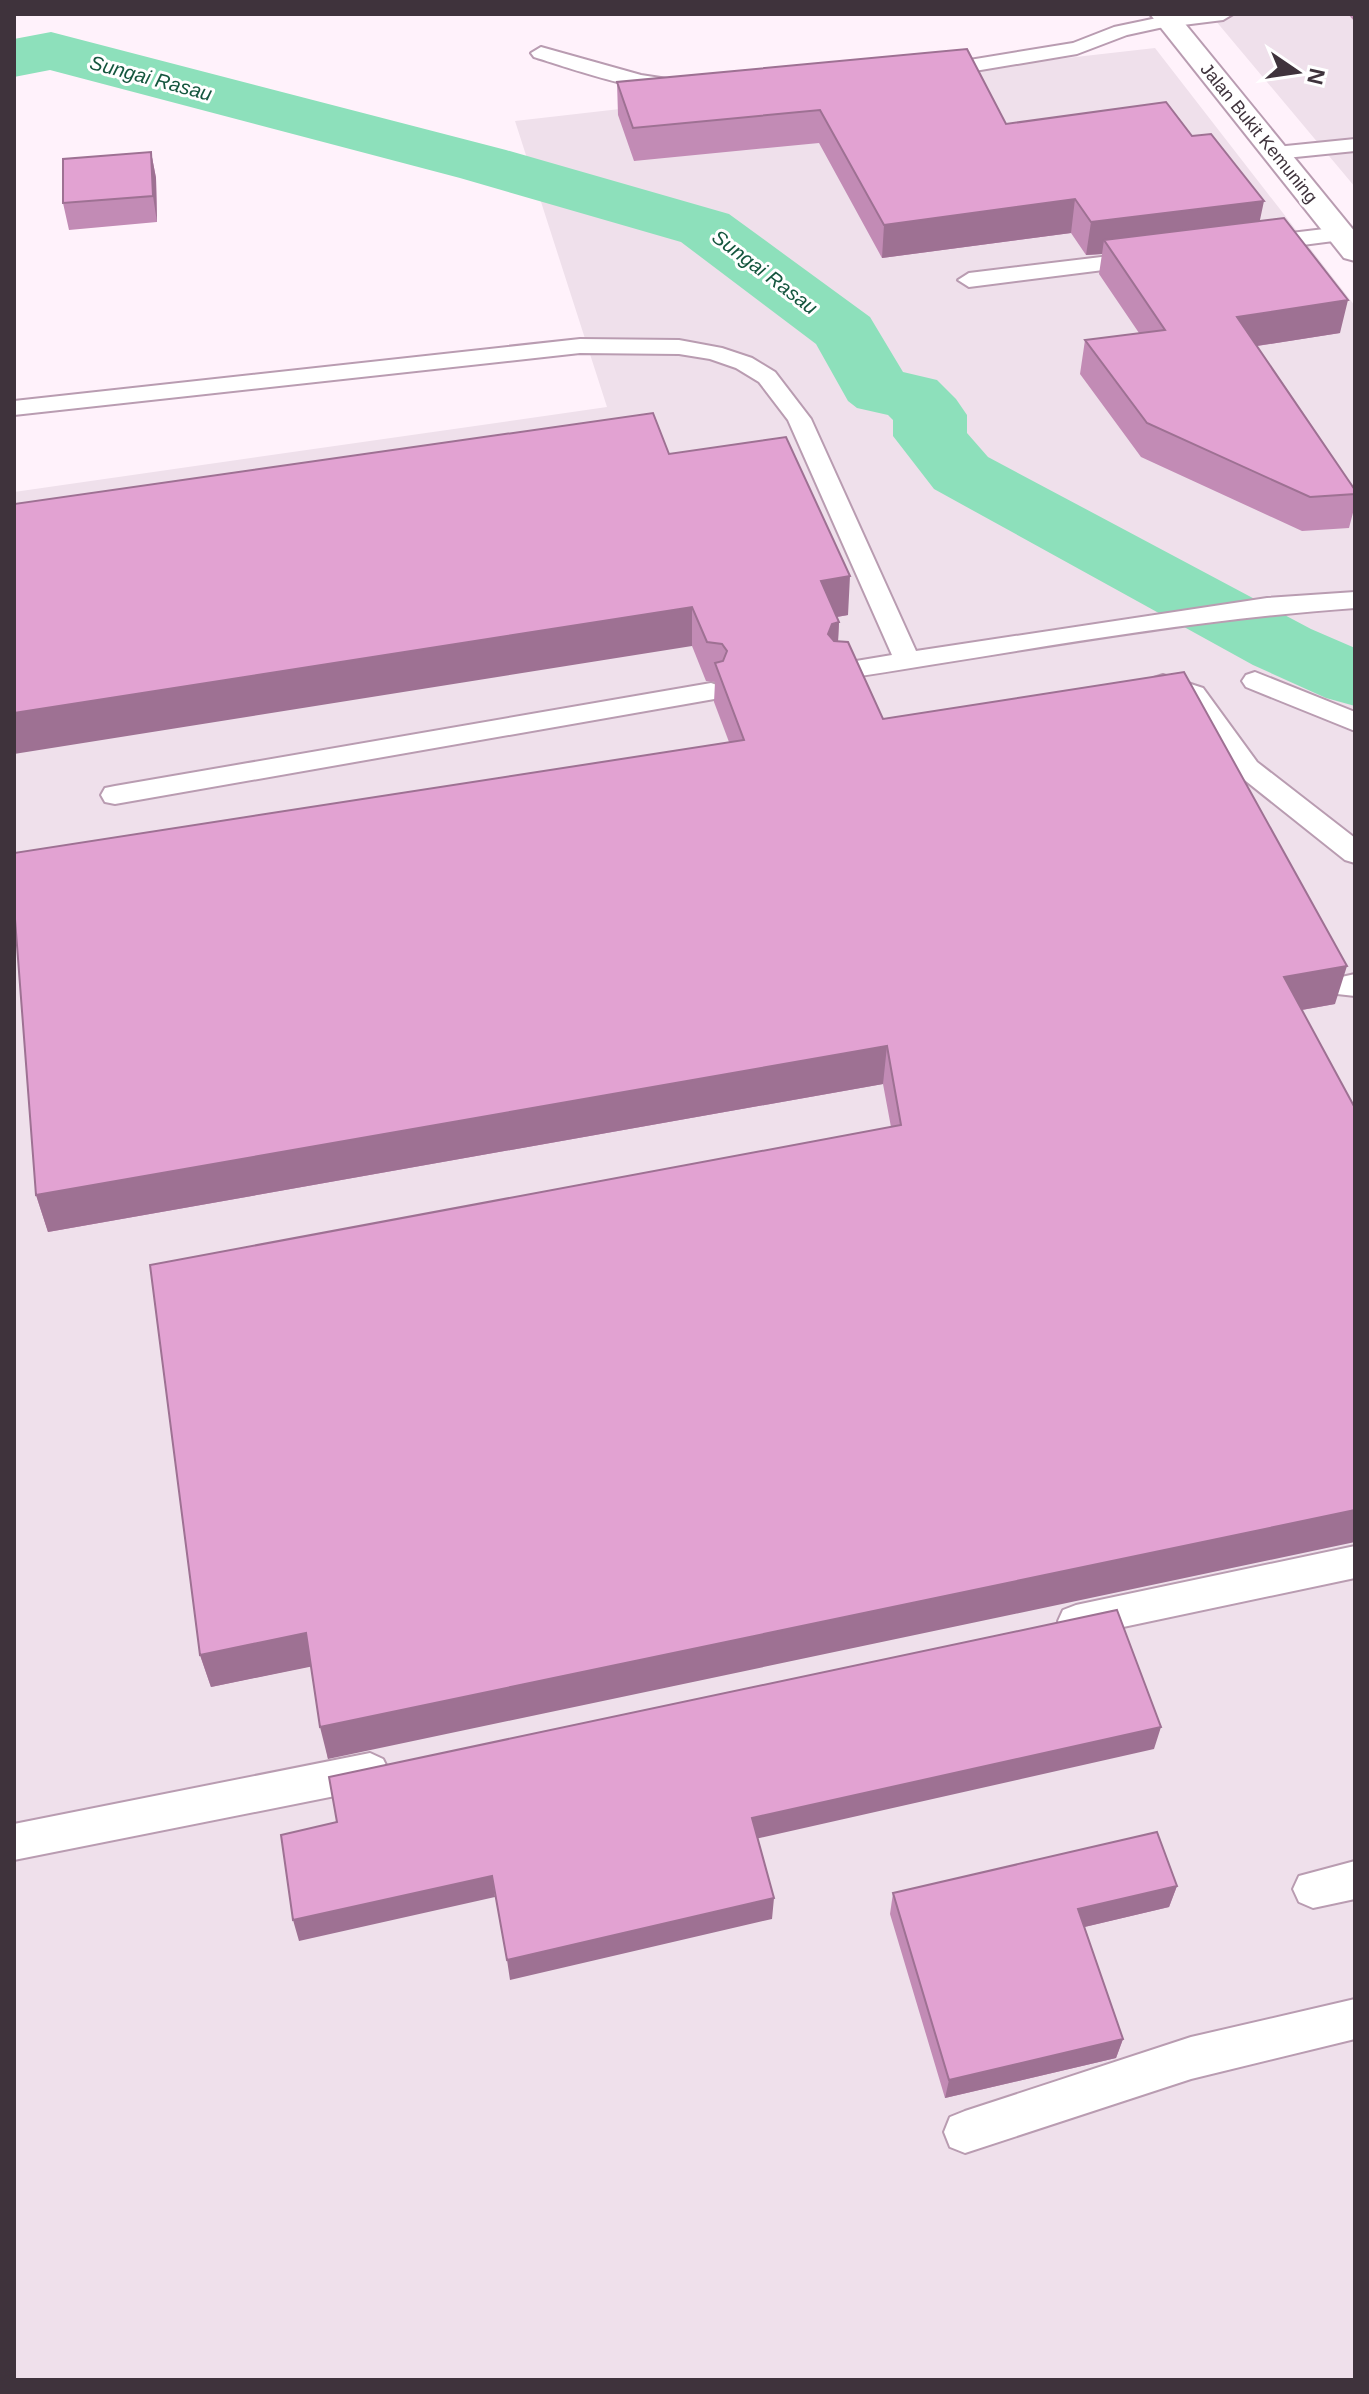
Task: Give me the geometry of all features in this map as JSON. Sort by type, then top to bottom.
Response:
[{"type":"main road","name":"Jalan Bukit Kemuning","points":[[1166,17],[1348,243]]},
{"type":"lane","points":[[908,76],[1077,48],[1166,17],[1223,14]]},
{"type":"lane","points":[[541,53],[639,81],[694,87]]},
{"type":"lane","points":[[1276,153],[1355,145]]},
{"type":"lane","points":[[1232,247],[1348,243]]},
{"type":"lane","points":[[969,280],[1171,255]]},
{"type":"lane","points":[[14,408],[580,346],[679,347],[714,353],[744,363],[767,377],[799,419],[908,662]]},
{"type":"lane","points":[[841,671],[1267,606],[1355,600]]},
{"type":"lane","points":[[1255,681],[1355,722]]},
{"type":"lane","points":[[1138,687],[1167,684],[1194,694],[1247,768],[1355,853]]},
{"type":"lane","points":[[115,795],[711,692]]},
{"type":"lane","points":[[1042,1628],[1355,1562]]},
{"type":"lane","points":[[14,1842],[401,1764]]},
{"type":"lane","points":[[1313,1889],[1355,1880]]},
{"type":"lane","points":[[965,2132],[1191,2058],[1355,2019]]},
{"type":"shaded area","points":[[1210,14],[1355,14],[1355,187]]},
{"type":"shaded area","points":[[1155,48],[1355,306],[1355,2380],[14,2380],[14,492],[607,407],[515,121]]},
{"type":"building","points":[[967,49],[1006,124],[1166,102],[1192,136],[1211,134],[1264,201],[1091,222],[1075,199],[884,225],[820,110],[633,128],[617,82]]},
{"type":"building","points":[[151,152],[153,196],[63,203],[63,159]]},
{"type":"building","points":[[1284,218],[1348,300],[1237,317],[1355,494],[1310,497],[1147,423],[1085,340],[1165,330],[1104,240]]},
{"type":"building","points":[[653,413],[669,454],[786,437],[850,576],[821,581],[839,622],[832,624],[828,634],[834,641],[848,642],[883,719],[1184,672],[1347,966],[1284,977],[1355,1108],[1355,1510],[320,1727],[306,1633],[200,1655],[150,1265],[901,1125],[887,1046],[36,1195],[14,906],[14,853],[744,740],[715,663],[723,661],[727,651],[722,644],[707,642],[692,607],[14,713],[14,504]]},
{"type":"building","points":[[1117,1610],[1161,1727],[752,1818],[774,1898],[507,1960],[492,1876],[293,1920],[281,1835],[337,1822],[329,1777]]},
{"type":"building","points":[[1157,1832],[1177,1886],[1078,1909],[1123,2039],[949,2080],[893,1893]]},
{"type":"waterway","name":"Sungai Rasau","points":[[14,58],[51,51],[483,164],[705,228],[845,332],[874,385],[883,392],[911,396],[930,415],[930,436],[961,473],[1282,647],[1355,679]]}]
